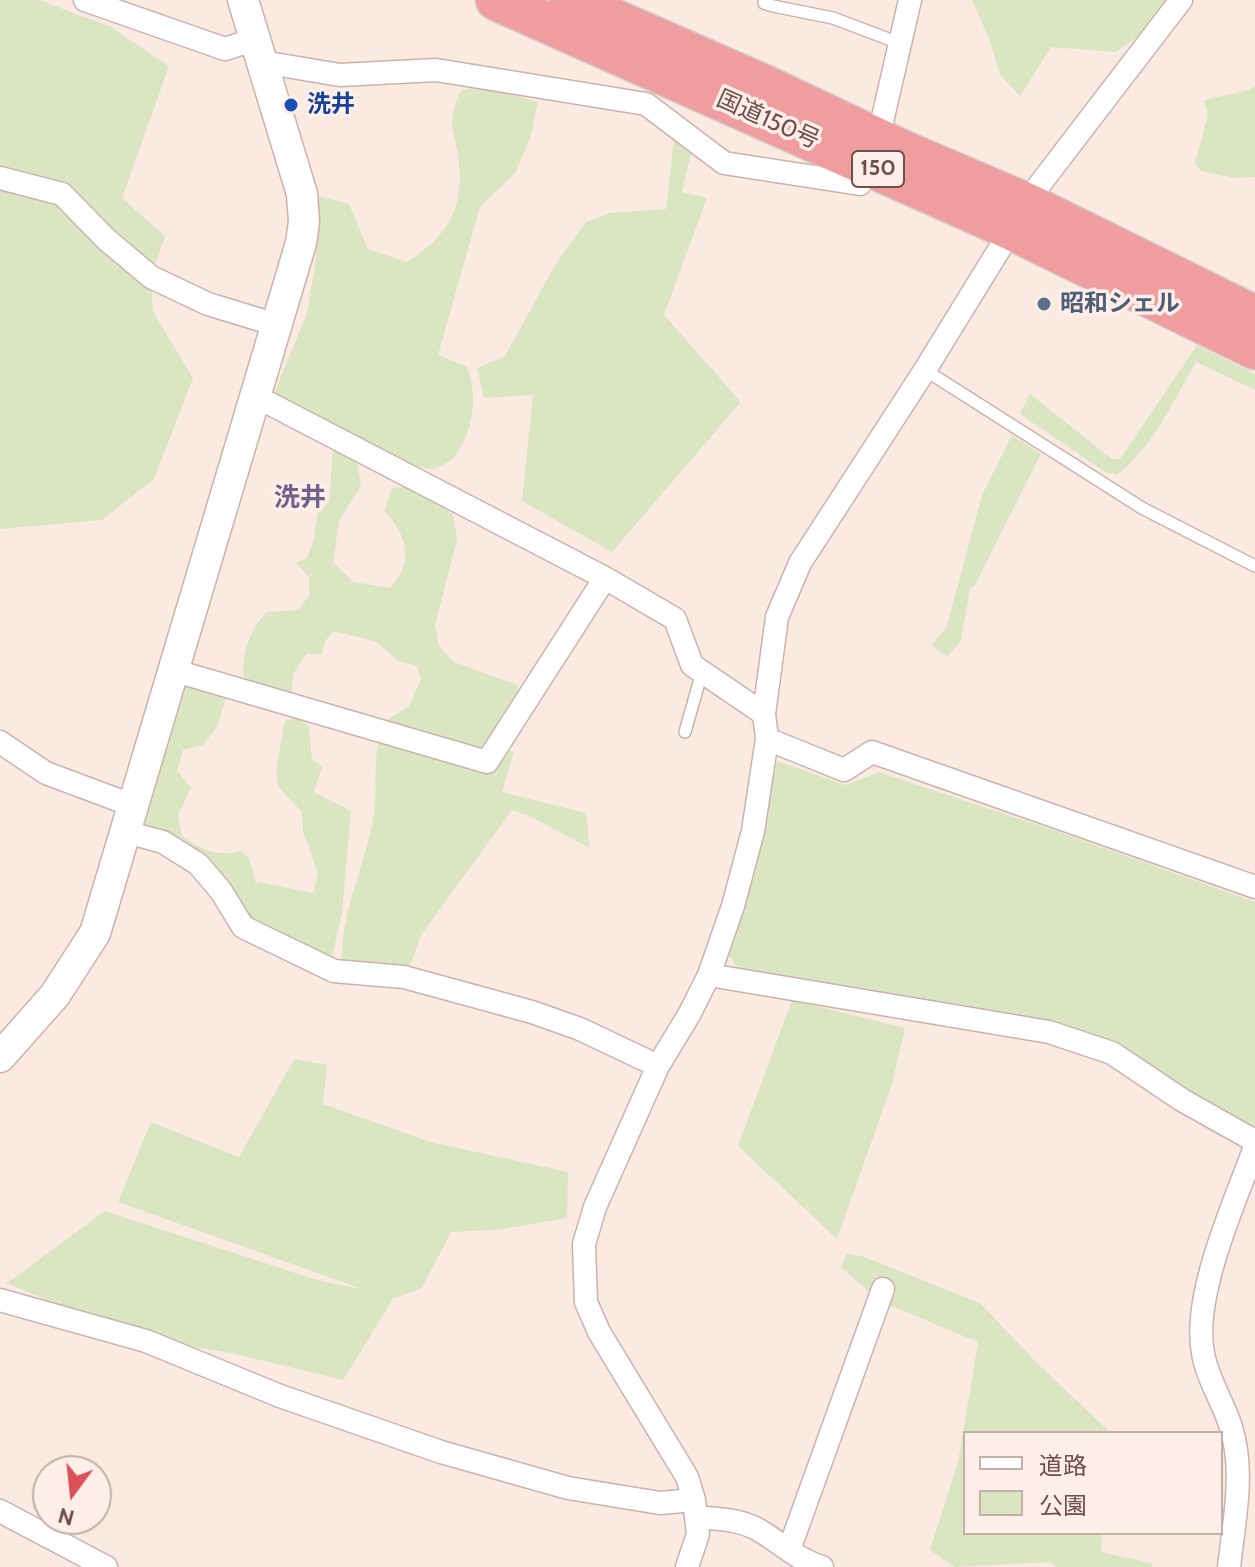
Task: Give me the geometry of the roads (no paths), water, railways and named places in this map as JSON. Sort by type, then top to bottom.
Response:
[{"type":"highway","name":"国道150号","points":[[496,0],[874,152],[1253,320]]},
{"type":"highway","name":"国道150号","points":[[570,0],[764,85],[874,152]]},
{"type":"street","points":[[85,0],[225,49],[259,50],[340,75],[436,70],[646,104],[724,163],[860,184],[874,152],[910,0]]},
{"type":"street","points":[[0,1057],[55,995],[95,933],[301,243],[304,222],[302,194],[243,0]]},
{"type":"street","points":[[687,1567],[698,1534],[687,1477],[599,1332],[586,1302],[584,1244],[595,1207],[658,1066],[709,975],[733,906],[753,831],[767,739],[764,714],[777,617],[800,563],[1020,217],[1073,138],[1181,0]]},
{"type":"street","points":[[0,178],[62,194],[106,239],[151,277],[208,304],[277,325]]},
{"type":"street","points":[[257,397],[605,578],[675,619],[692,665],[764,714]]},
{"type":"street","points":[[172,670],[487,762],[605,578]]},
{"type":"street","points":[[767,739],[844,770],[872,752],[1255,887]]},
{"type":"street","points":[[0,742],[46,773],[130,819],[198,864],[221,891],[243,927],[334,971],[404,977],[532,1012],[580,1029],[658,1066]]},
{"type":"street","points":[[709,975],[1049,1032],[1112,1053],[1255,1144],[1217,1253],[1202,1314],[1203,1353],[1231,1428],[1238,1464],[1229,1567]]},
{"type":"street","points":[[789,1550],[883,1289]]},
{"type":"street","points":[[0,1300],[146,1341],[280,1396],[469,1460],[568,1488],[695,1508],[733,1520],[756,1529],[807,1563],[822,1567]]},
{"type":"street","points":[[0,1511],[106,1567]]},
{"type":"lane","points":[[764,0],[764,3],[773,6],[833,18],[899,43]]},
{"type":"lane","points":[[925,370],[1142,508],[1255,566]]},
{"type":"lane","points":[[685,732],[702,672]]},
{"type":"place","name":"洗井","points":[[291,105]]},
{"type":"place","name":"昭和シェル","points":[[1044,304]]},
{"type":"district","name":"洗井","points":[[300,498]]}]
